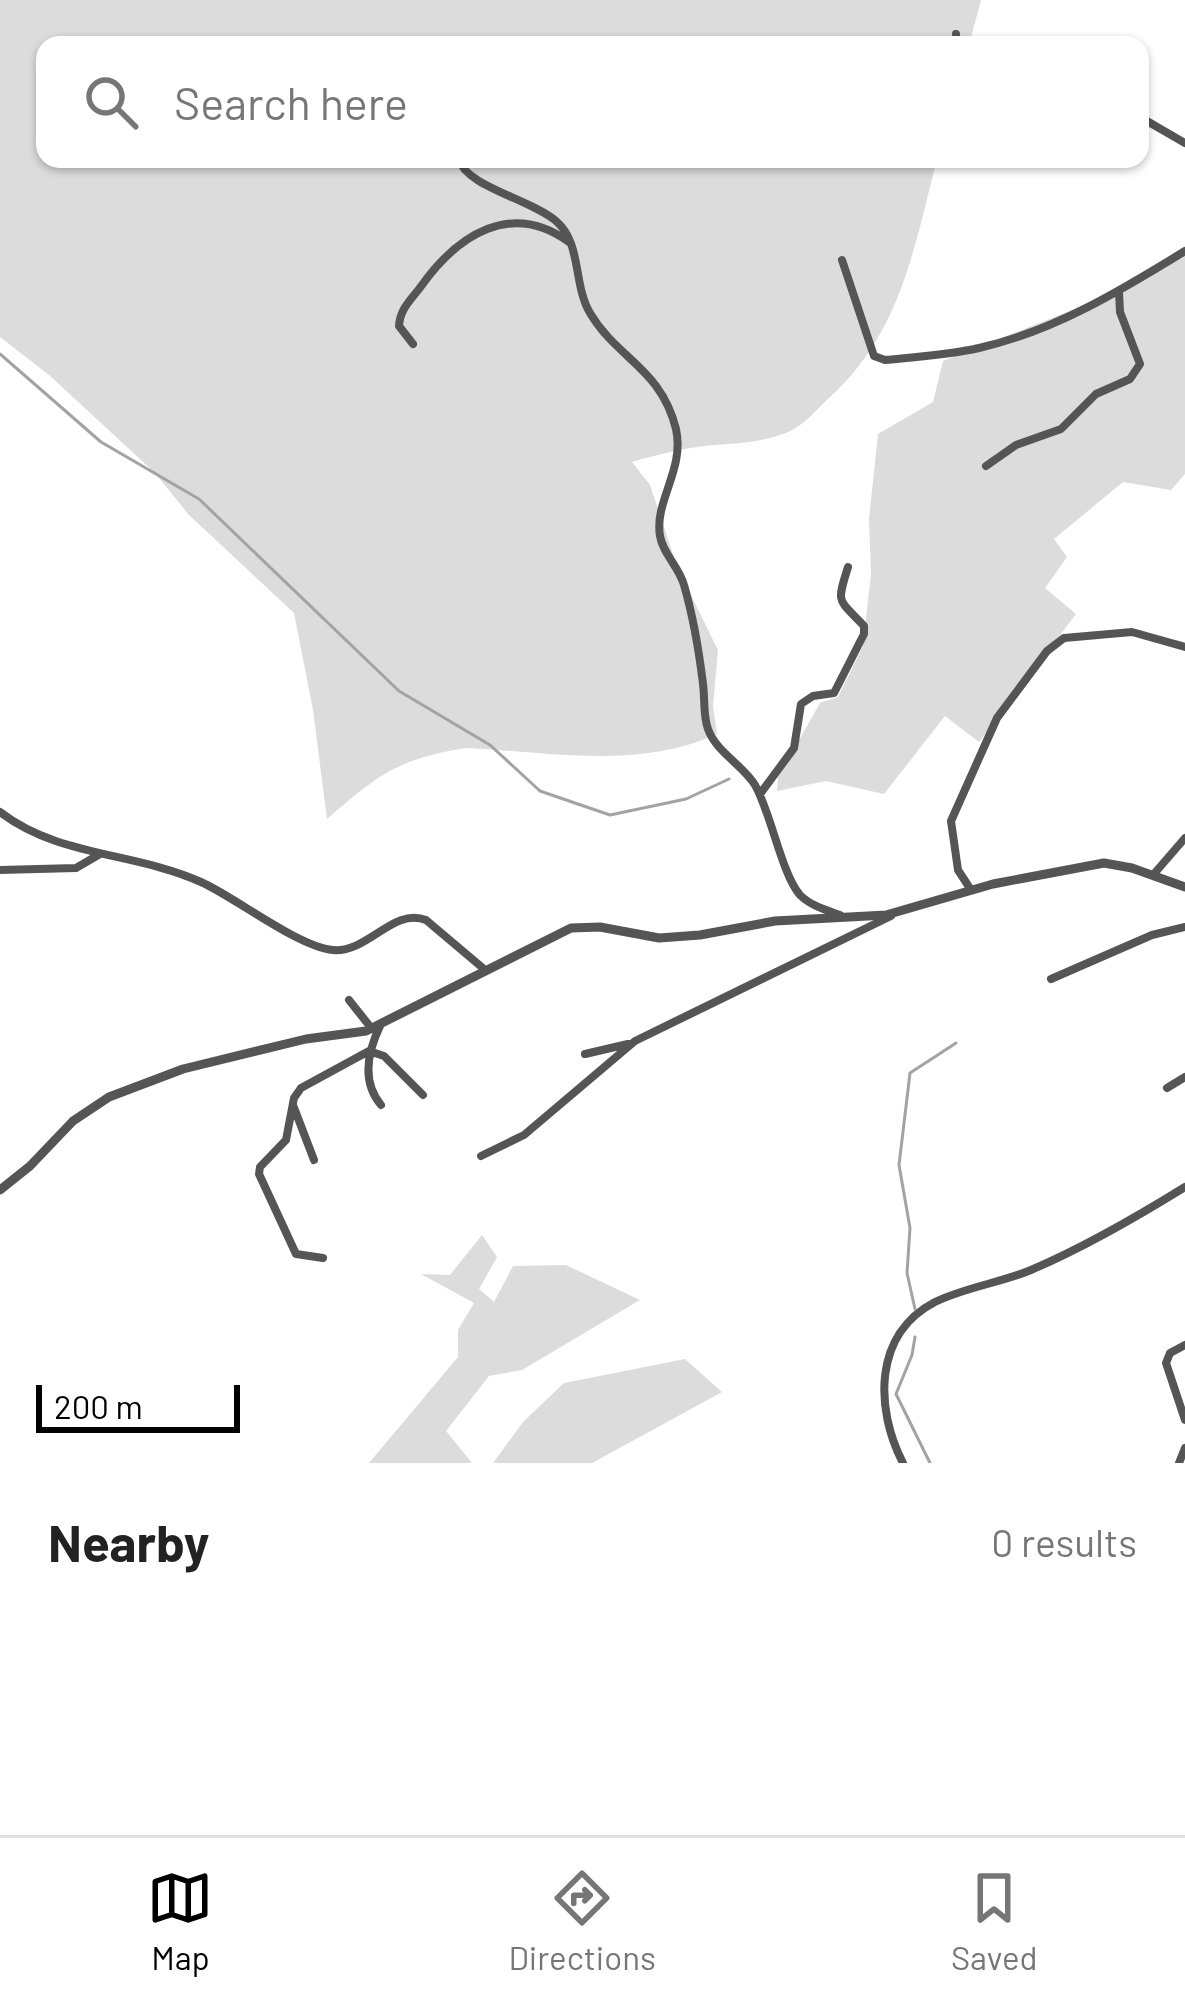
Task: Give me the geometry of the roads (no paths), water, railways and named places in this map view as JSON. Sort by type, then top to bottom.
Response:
[{"type":"street","points":[[1149,122],[1185,143]]},
{"type":"street","points":[[464,168],[469,178],[522,199],[557,222],[570,243],[580,294],[592,316],[646,370],[674,423],[679,454],[660,538],[683,581],[708,732],[746,773],[759,795],[795,889],[820,908],[848,917]]},
{"type":"street","points":[[412,344],[399,326],[403,308],[469,237],[503,224],[528,222],[570,243]]},
{"type":"street","points":[[842,260],[874,356],[885,360],[1001,342],[1058,322],[1185,251]]},
{"type":"street","points":[[986,466],[1016,445],[1061,429],[1096,394],[1135,375],[1140,364],[1120,312],[1120,291]]},
{"type":"street","points":[[759,795],[794,748],[802,704],[812,696],[834,693],[864,634],[864,626],[839,602],[848,567]]},
{"type":"street","points":[[971,890],[958,870],[951,821],[997,718],[1047,651],[1072,636],[1132,632],[1185,647]]},
{"type":"street","points":[[0,812],[30,833],[200,881],[329,950],[358,946],[401,919],[418,917],[484,969]]},
{"type":"street","points":[[1153,875],[1185,838]]},
{"type":"street","points":[[0,869],[76,868],[100,854]]},
{"type":"street","points":[[585,1054],[635,1041],[898,913],[971,890],[1098,863],[1120,864],[1185,887]]},
{"type":"street","points":[[0,1190],[73,1121],[109,1097],[183,1069],[376,1028],[484,969],[577,926],[659,938],[775,921],[898,913]]},
{"type":"street","points":[[1051,980],[1151,935],[1185,927]]},
{"type":"street","points":[[349,1000],[376,1028]]},
{"type":"street","points":[[376,1028],[369,1051],[370,1083],[381,1105]]},
{"type":"street","points":[[481,1156],[524,1135],[635,1041]]},
{"type":"street","points":[[323,1258],[296,1254],[259,1174],[286,1140],[292,1104],[313,1078],[369,1051],[384,1056],[423,1095]]},
{"type":"street","points":[[1167,1088],[1185,1077]]},
{"type":"street","points":[[292,1104],[314,1160]]},
{"type":"street","points":[[903,1463],[888,1424],[883,1372],[897,1342],[920,1312],[950,1296],[1051,1261],[1185,1187]]},
{"type":"street","points":[[1185,1345],[1170,1353],[1166,1363],[1185,1420]]},
{"type":"street","points":[[1179,1463],[1185,1448]]},
{"type":"waterway","points":[[0,354],[101,442],[199,499],[399,691],[490,745],[540,791],[610,815],[686,799],[729,779]]},
{"type":"waterway","points":[[915,1309],[907,1273],[910,1228],[899,1165],[910,1073],[956,1043]]},
{"type":"waterway","points":[[915,1337],[896,1394],[930,1463]]}]
